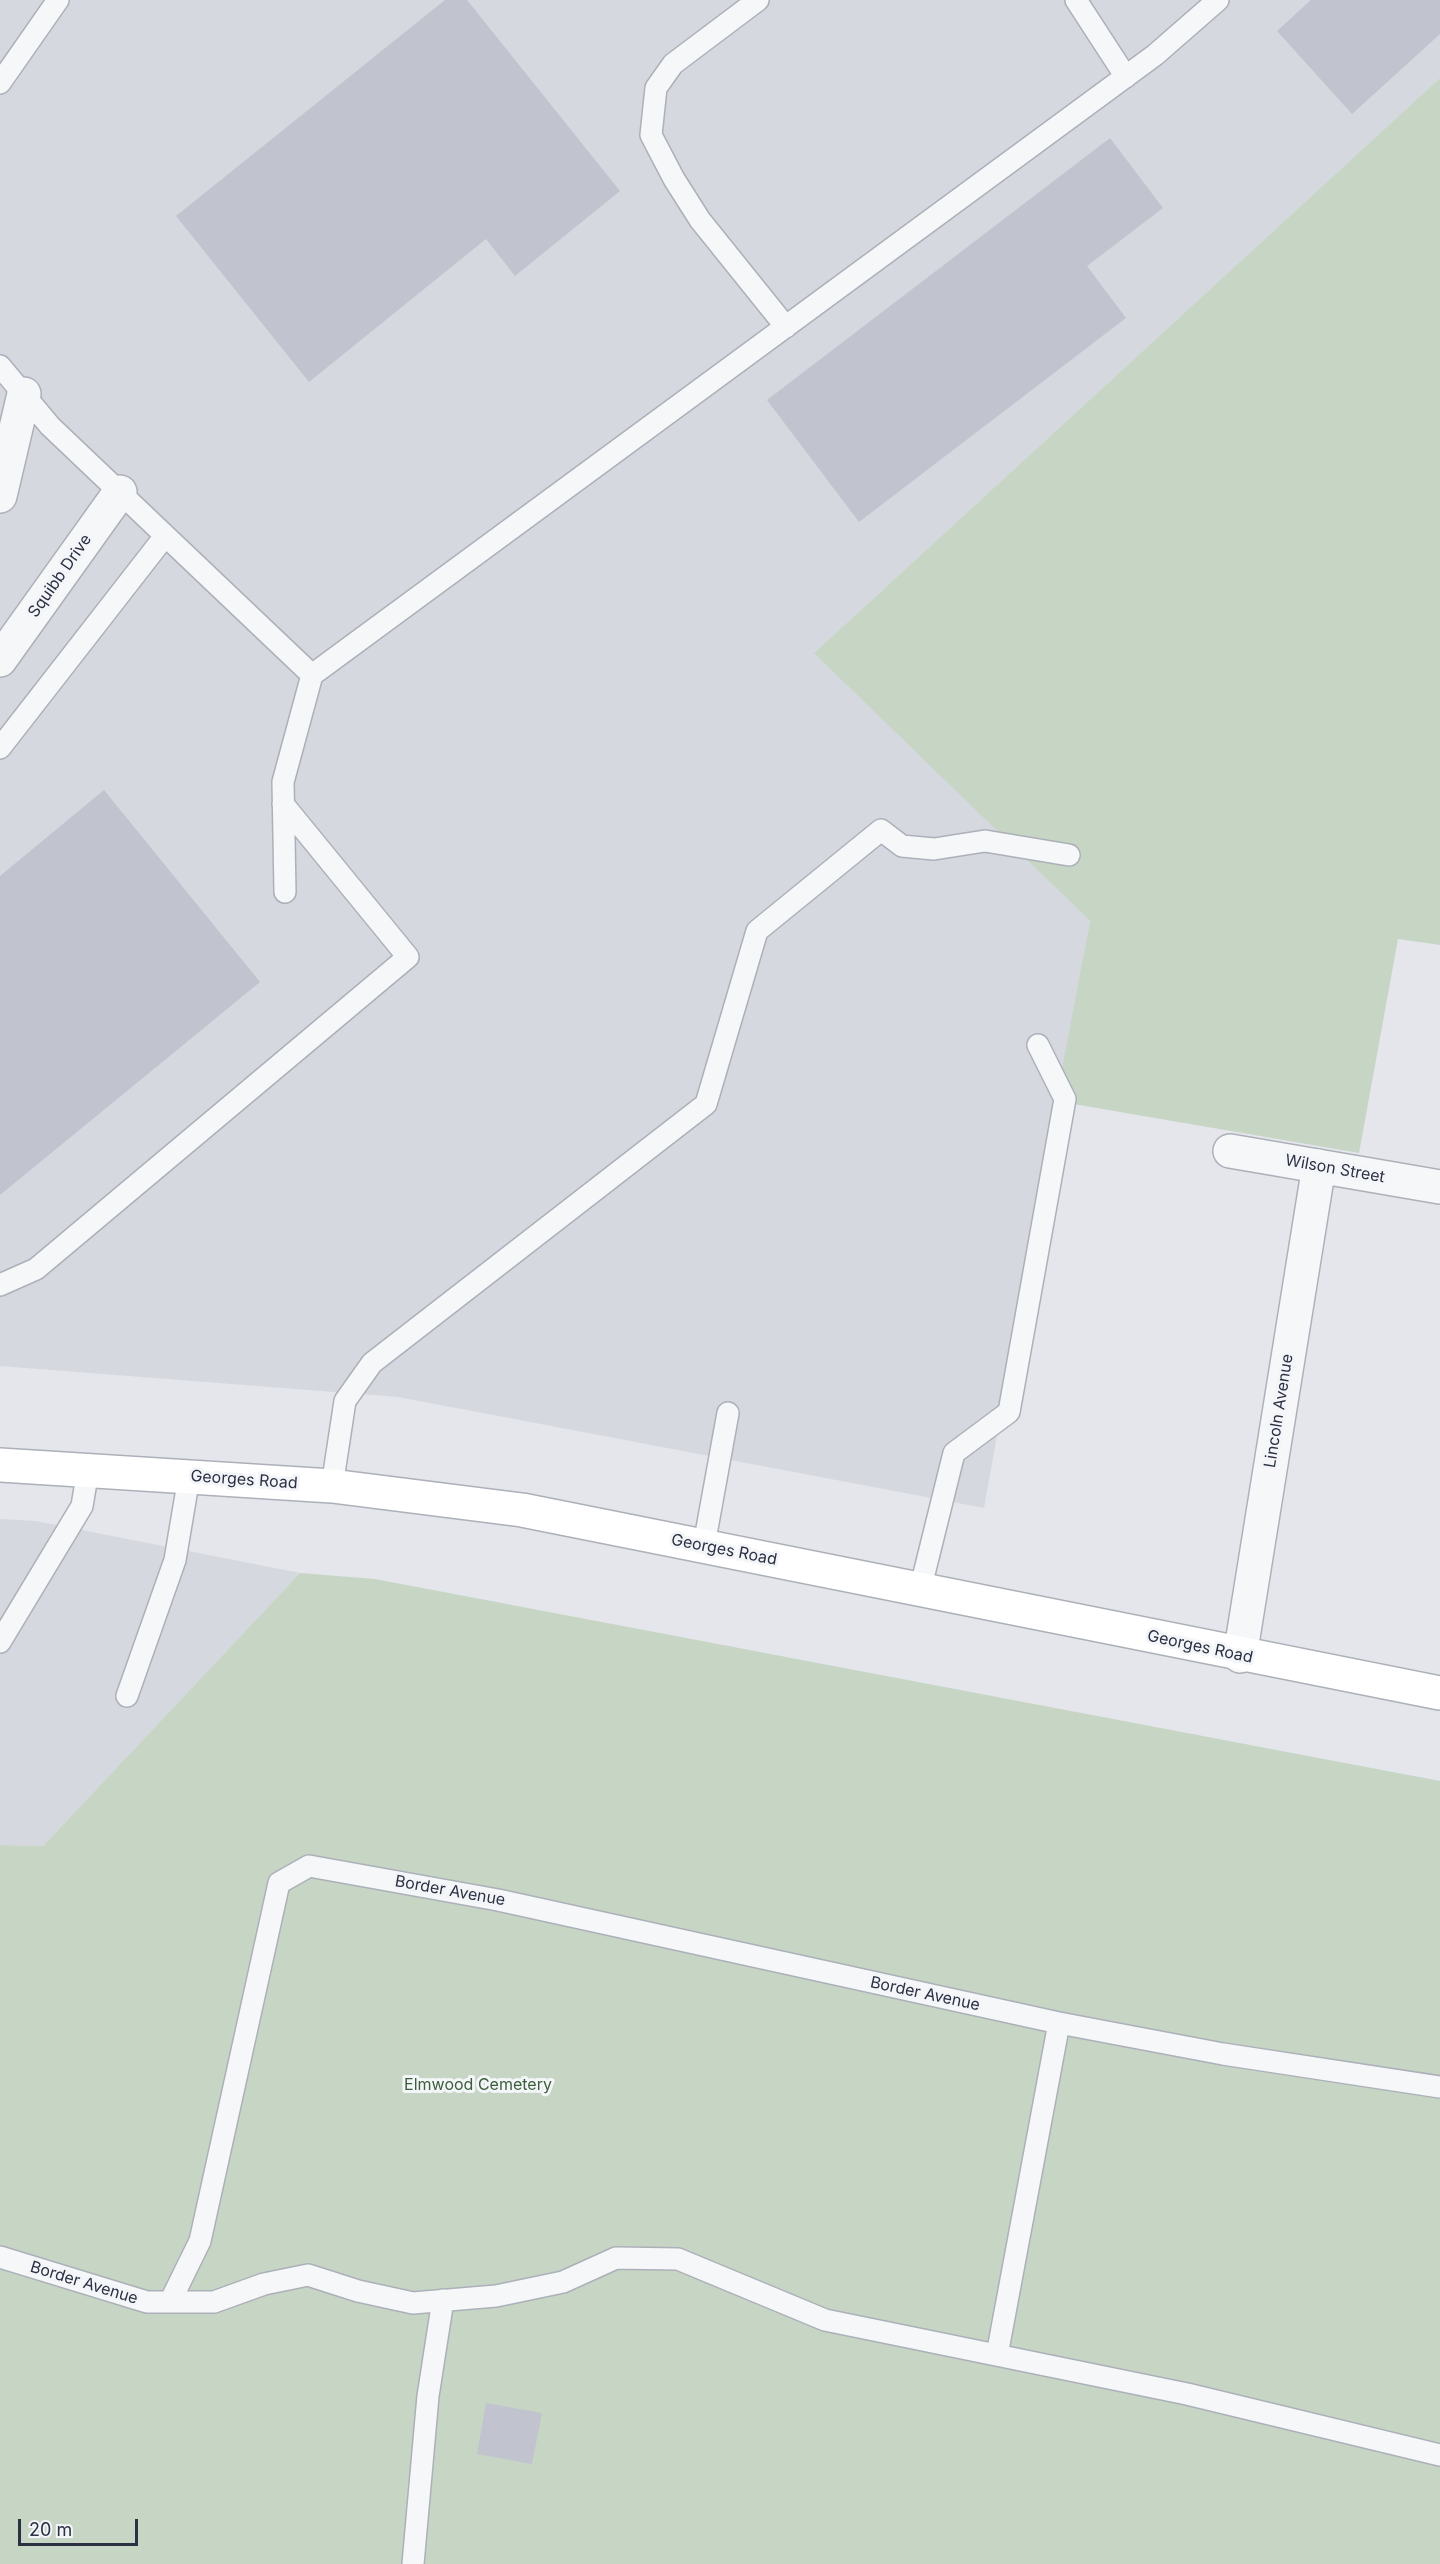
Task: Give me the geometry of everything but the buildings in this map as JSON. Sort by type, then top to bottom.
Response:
[{"type":"street","points":[[0,496],[24,394]]},
{"type":"street","name":"Squibb Drive","points":[[0,660],[120,492]]},
{"type":"street","name":"Wilson Street","points":[[1230,1151],[1440,1187]]},
{"type":"street","name":"Lincoln Avenue","points":[[1240,1656],[1319,1166]]},
{"type":"street","name":"Georges Road","points":[[0,1465],[332,1486],[522,1510],[704,1545],[1240,1656],[1440,1693]]},
{"type":"lane","points":[[0,83],[58,0]]},
{"type":"lane","points":[[758,0],[672,64],[656,88],[651,135],[674,179],[700,220],[786,327]]},
{"type":"lane","points":[[1076,0],[1126,77]]},
{"type":"lane","points":[[285,892],[283,782],[312,675],[1126,77],[1218,0]]},
{"type":"lane","points":[[0,366],[50,426],[312,675]]},
{"type":"lane","points":[[0,748],[165,536]]},
{"type":"lane","points":[[0,1285],[36,1269],[408,957],[283,804]]},
{"type":"lane","points":[[332,1486],[345,1401],[372,1363],[706,1104],[757,932],[881,830],[902,846],[933,849],[985,841],[1069,855]]},
{"type":"lane","points":[[920,1590],[954,1453],[1009,1412],[1065,1100],[1038,1045]]},
{"type":"lane","points":[[704,1545],[728,1413]]},
{"type":"lane","points":[[0,1642],[82,1506],[88,1470]]},
{"type":"lane","points":[[127,1696],[176,1560],[178,1476]]},
{"type":"lane","name":"Border Avenue","points":[[0,2257],[147,2302],[170,2302],[200,2241],[279,1882],[309,1866],[498,1900],[1059,2023],[1223,2054],[1440,2087]]},
{"type":"lane","points":[[997,2355],[1059,2023]]},
{"type":"lane","points":[[170,2302],[214,2302],[264,2284],[308,2275],[358,2291],[413,2303],[443,2301],[496,2296],[563,2282],[616,2258],[678,2259],[825,2320],[1187,2394],[1440,2455]]},
{"type":"lane","points":[[413,2564],[428,2396],[443,2301]]},
{"type":"shaded area","points":[[0,0],[1440,0],[1440,78],[815,652],[1090,921],[984,1508],[398,1397],[0,1366]]},
{"type":"shaded area","points":[[0,1519],[36,1521],[300,1573],[43,1846],[0,1845]]},
{"type":"green space","points":[[1440,78],[1440,945],[1398,939],[1359,1153],[1056,1101],[1090,921],[814,653]]},
{"type":"green space","name":"Elmwood Cemetery","points":[[300,1573],[375,1579],[1440,1781],[1440,2564],[0,2564],[0,1845],[43,1846]]}]
